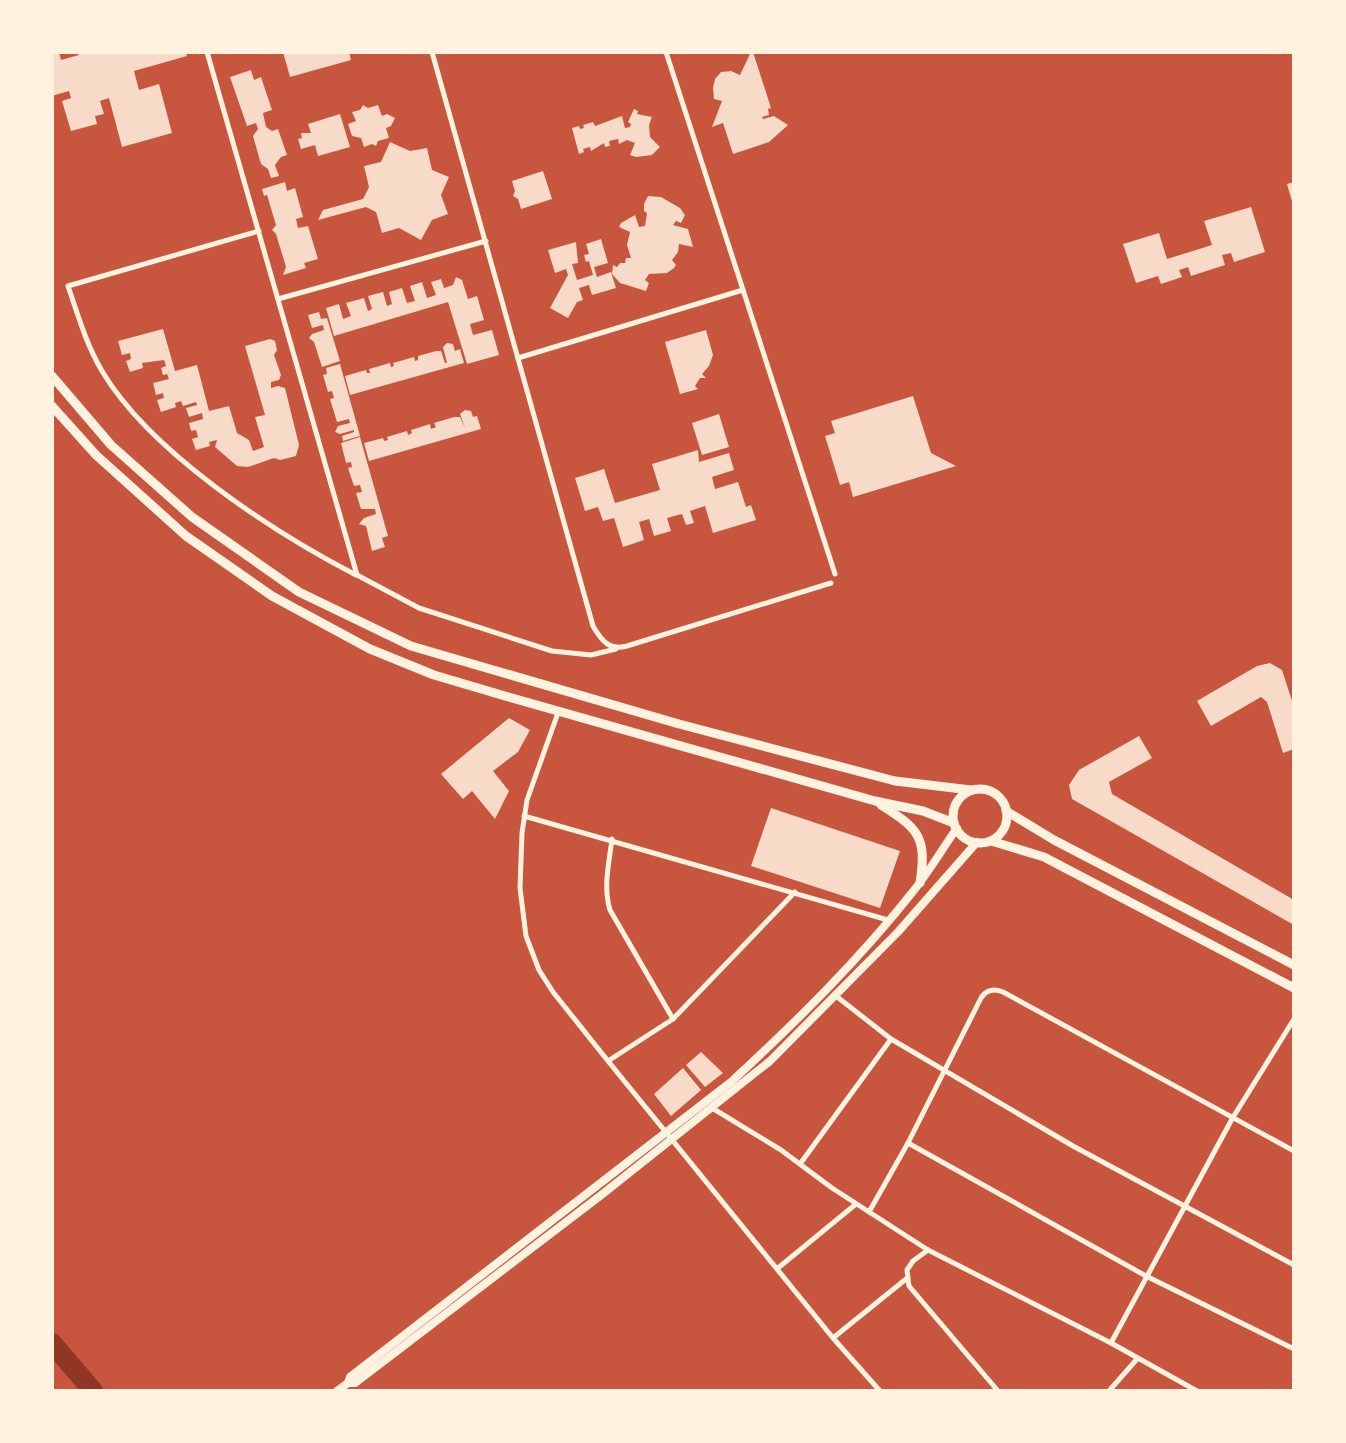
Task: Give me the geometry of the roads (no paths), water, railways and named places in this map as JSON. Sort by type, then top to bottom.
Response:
[{"type":"highway","points":[[52,376],[111,445],[192,517],[299,592],[411,646],[679,724],[895,781],[985,789],[997,794],[1006,811],[1007,823],[991,841]]},
{"type":"highway","points":[[52,406],[96,455],[186,536],[272,596],[370,649],[434,675],[875,801],[923,811],[956,825]]},
{"type":"highway","points":[[971,790],[959,800],[953,815],[964,838],[977,842],[991,841],[1044,857],[1294,988]]},
{"type":"highway","points":[[875,801],[912,824],[919,836],[924,854],[920,883]]},
{"type":"highway","points":[[1006,811],[1054,840],[1294,965]]},
{"type":"main road","points":[[337,1391],[348,1383],[355,1383],[670,1136],[731,1082],[778,1039],[889,920],[920,883],[956,825]]},
{"type":"main road","points":[[670,1136],[712,1108],[770,1061],[898,932],[977,842]]},
{"type":"street","points":[[207,52],[357,575]]},
{"type":"street","points":[[432,52],[593,626],[602,642],[617,648]]},
{"type":"street","points":[[666,52],[835,574]]},
{"type":"street","points":[[259,231],[68,286],[85,340],[103,373],[139,420],[207,480],[276,529],[419,608],[552,651],[591,655],[831,583]]},
{"type":"street","points":[[278,299],[486,241]]},
{"type":"street","points":[[518,358],[743,290]]},
{"type":"street","points":[[559,710],[524,816],[520,888],[526,936],[539,970],[608,1061],[833,1338],[880,1391]]},
{"type":"street","points":[[524,816],[889,920]]},
{"type":"street","points":[[612,839],[606,883],[610,910],[673,1019]]},
{"type":"street","points":[[608,1061],[673,1019],[795,892]]},
{"type":"street","points":[[869,1212],[984,995],[990,990],[999,990],[1294,1151]]},
{"type":"street","points":[[836,996],[891,1039],[1183,1207],[1294,1265]]},
{"type":"street","points":[[1111,1343],[1232,1119],[1294,1019]]},
{"type":"street","points":[[800,1164],[891,1039]]},
{"type":"street","points":[[712,1108],[928,1250],[1111,1343],[1197,1391]]},
{"type":"street","points":[[908,1143],[1146,1276],[1294,1349]]},
{"type":"street","points":[[778,1268],[856,1204]]},
{"type":"street","points":[[833,1338],[906,1279],[909,1265],[928,1250]]},
{"type":"street","points":[[906,1279],[913,1292],[998,1391]]},
{"type":"street","points":[[1109,1391],[1137,1359]]},
{"type":"waterway","points":[[52,1343],[93,1391]]}]
